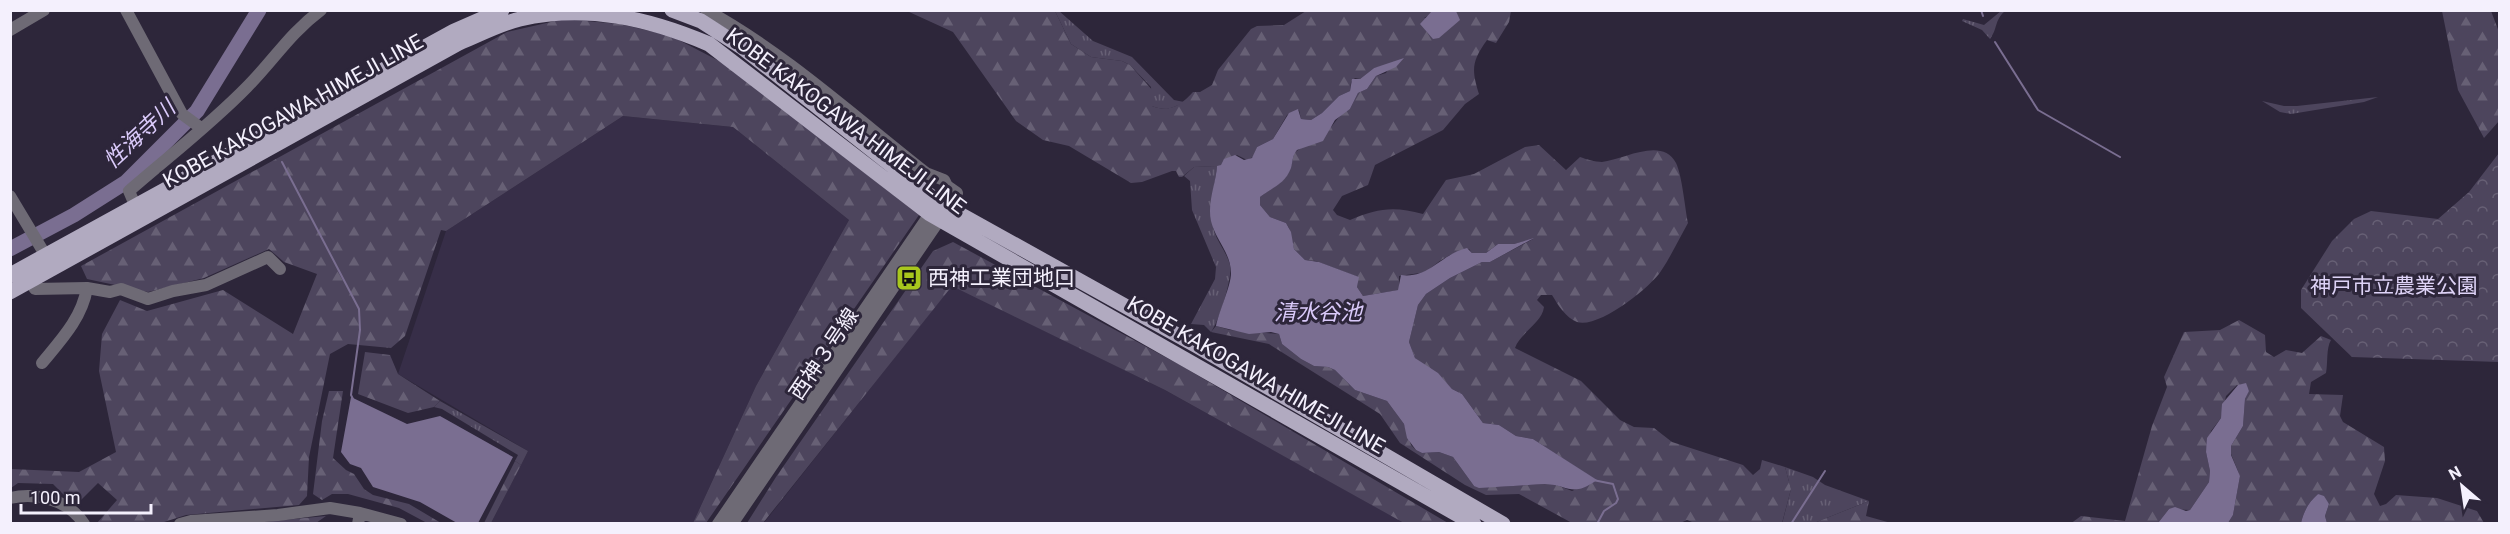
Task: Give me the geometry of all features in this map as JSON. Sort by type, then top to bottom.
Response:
[{"type":"main road","name":"KOBE KAKOGAWA HIMEJI LINE","points":[[10,275],[44,253],[454,31],[502,10]]},
{"type":"main road","name":"KOBE KAKOGAWA HIMEJI LINE","points":[[672,10],[701,21],[743,48],[939,211],[1197,346],[1503,524]]},
{"type":"main road","name":"KOBE KAKOGAWA HIMEJI LINE","points":[[10,292],[459,43],[517,19],[563,12],[611,15],[668,27],[710,44],[939,211],[1474,524]]},
{"type":"street","points":[[10,30],[44,10]]},
{"type":"street","points":[[126,10],[182,114],[199,126]]},
{"type":"street","points":[[135,205],[129,191],[199,126],[249,85],[300,26],[321,10]]},
{"type":"street","points":[[706,10],[730,23],[782,60],[926,173],[944,180],[952,190],[939,211]]},
{"type":"street","points":[[10,196],[44,253]]},
{"type":"street","name":"西神３号線","points":[[718,524],[939,211]]},
{"type":"street","name":"西神３号線","points":[[732,524],[939,211]]},
{"type":"street","points":[[30,281],[35,289],[87,288],[110,292],[121,289],[147,299],[206,285],[268,256],[280,269]]},
{"type":"street","points":[[42,363],[73,326],[86,298],[87,288]]},
{"type":"street","points":[[10,498],[27,494],[45,497],[76,512],[84,524]]},
{"type":"street","points":[[180,524],[191,521],[278,515],[330,508],[359,518],[402,524]]},
{"type":"shaded area","points":[[623,116],[733,127],[849,220],[756,386],[693,523],[491,523],[528,451],[398,374],[446,231]]},
{"type":"shaded area","points":[[952,285],[1165,390],[1407,524],[763,524]]},
{"type":"green space","points":[[907,11],[1055,11],[1071,44],[1091,57],[1122,61],[1130,65],[1154,92],[1152,106],[1164,109],[1184,101],[1193,92],[1200,92],[1212,85],[1218,70],[1251,29],[1257,26],[1284,25],[1306,11],[1432,11],[1424,18],[1457,16],[1456,11],[1511,11],[1509,22],[1496,43],[1487,40],[1478,54],[1474,71],[1479,94],[1465,104],[1443,130],[1375,165],[1368,185],[1342,196],[1333,210],[1337,215],[1350,220],[1369,213],[1395,209],[1423,214],[1446,180],[1474,174],[1525,147],[1539,145],[1566,170],[1580,157],[1602,162],[1652,150],[1670,155],[1676,163],[1682,183],[1688,223],[1661,271],[1623,306],[1586,323],[1569,318],[1552,295],[1541,295],[1537,300],[1544,307],[1542,313],[1515,348],[1581,381],[1620,420],[1634,427],[1654,428],[1672,442],[1743,465],[1753,475],[1760,469],[1762,460],[1785,467],[1791,489],[1782,523],[1697,524],[1687,520],[1678,524],[1572,523],[1519,494],[1486,495],[1465,485],[1400,443],[1380,414],[1269,344],[1211,332],[1216,326],[1230,330],[1279,334],[1282,344],[1301,359],[1314,366],[1335,370],[1355,390],[1387,401],[1404,424],[1411,445],[1416,450],[1422,453],[1439,452],[1453,457],[1474,486],[1554,484],[1572,491],[1596,480],[1533,439],[1516,436],[1499,425],[1483,423],[1462,394],[1452,389],[1442,378],[1415,358],[1409,342],[1418,305],[1426,294],[1450,278],[1482,262],[1490,262],[1533,239],[1514,244],[1498,244],[1486,253],[1472,253],[1469,249],[1452,254],[1427,272],[1399,276],[1399,290],[1363,296],[1357,287],[1358,277],[1316,261],[1305,260],[1294,249],[1286,223],[1270,217],[1260,205],[1260,197],[1279,184],[1286,176],[1294,153],[1332,126],[1342,113],[1350,109],[1358,93],[1367,89],[1376,76],[1386,73],[1391,64],[1374,68],[1360,79],[1355,78],[1351,82],[1350,91],[1339,96],[1322,113],[1311,120],[1301,119],[1299,110],[1287,115],[1273,139],[1257,147],[1253,157],[1247,160],[1237,155],[1221,166],[1194,167],[1182,177],[1179,177],[1176,171],[1172,171],[1142,182],[1131,183],[1069,146],[1043,140],[1016,121],[953,32]]},
{"type":"green space","points":[[1055,11],[1059,11],[1093,41],[1132,57],[1174,100],[1184,102],[1168,108],[1152,106],[1151,87],[1130,65],[1122,61],[1091,57],[1071,44]]},
{"type":"green space","points":[[2001,11],[2005,11],[1999,18],[1990,39],[1982,30],[1962,21],[1963,19],[1984,25]]},
{"type":"green space","points":[[2442,11],[2491,11],[2499,32],[2499,121],[2484,138],[2458,90]]},
{"type":"green space","points":[[564,19],[620,24],[671,36],[723,63],[919,215],[706,523],[693,523],[756,386],[849,220],[733,127],[623,116],[446,231],[441,230],[405,336],[391,348],[348,344],[330,354],[309,457],[307,496],[299,505],[186,515],[161,523],[97,523],[117,500],[98,483],[78,503],[65,496],[53,484],[18,483],[11,488],[11,469],[79,472],[116,452],[99,371],[102,334],[120,300],[147,311],[223,290],[293,334],[317,274],[284,262],[269,249],[204,278],[148,292],[87,279],[81,266],[507,32]]},
{"type":"green space","points":[[2378,97],[2364,102],[2291,114],[2280,112],[2262,101],[2284,106],[2297,106]]},
{"type":"green space","name":"神戸市立農業公園","points":[[2499,153],[2499,362],[2352,357],[2301,308],[2301,290],[2332,241],[2354,219],[2371,211],[2438,219],[2469,192]]},
{"type":"green space","points":[[1217,166],[1212,223],[1229,261],[1230,271],[1225,299],[1211,332],[1204,325],[1191,324],[1215,279],[1216,267],[1192,210],[1190,181],[1184,176],[1194,167]]},
{"type":"green space","points":[[953,242],[1180,365],[1448,523],[1404,523],[1165,390],[952,286],[763,523],[747,523],[776,477],[933,251]]},
{"type":"green space","points":[[2239,320],[2265,335],[2266,352],[2274,357],[2286,350],[2302,353],[2321,336],[2331,340],[2326,373],[2311,382],[2309,394],[2343,395],[2340,416],[2343,422],[2384,447],[2385,461],[2374,494],[2380,506],[2396,495],[2437,498],[2477,511],[2484,523],[2327,523],[2325,516],[2329,504],[2318,494],[2307,507],[2301,523],[2228,523],[2233,515],[2240,476],[2231,454],[2231,446],[2243,426],[2245,399],[2249,390],[2237,385],[2226,396],[2221,418],[2211,431],[2206,452],[2210,471],[2209,482],[2190,510],[2169,509],[2158,523],[2070,524],[2081,516],[2125,521],[2152,426],[2167,387],[2164,377],[2184,332],[2220,330]]},
{"type":"green space","points":[[365,352],[390,355],[398,374],[440,401],[434,407],[408,413],[358,394]]},
{"type":"green space","points":[[329,391],[343,391],[333,458],[354,474],[364,489],[373,495],[409,504],[441,523],[427,523],[399,508],[348,494],[332,494],[322,500],[313,494],[322,421]]},
{"type":"green space","points":[[440,401],[528,451],[521,465],[515,461],[518,455],[442,409],[434,407]]},
{"type":"green space","points":[[515,461],[521,465],[491,523],[484,523]]},
{"type":"green space","points":[[1785,467],[1869,501],[1814,523],[1782,524],[1791,489]]},
{"type":"green space","points":[[1869,501],[1866,516],[1891,523],[1814,523]]},
{"type":"green space","points":[[326,516],[316,523],[251,523]]},
{"type":"water","points":[[1432,11],[1456,11],[1460,20],[1439,38],[1433,39],[1420,24]]},
{"type":"water","name":"清水谷池","points":[[1404,58],[1396,67],[1376,76],[1367,89],[1358,93],[1350,109],[1335,120],[1323,141],[1297,150],[1293,156],[1291,168],[1282,182],[1260,197],[1260,205],[1270,217],[1286,223],[1291,232],[1294,249],[1305,260],[1319,262],[1359,277],[1357,287],[1363,296],[1398,290],[1401,275],[1411,275],[1427,270],[1458,251],[1467,248],[1472,253],[1486,253],[1498,244],[1514,244],[1534,238],[1490,262],[1482,262],[1450,278],[1426,294],[1418,305],[1409,342],[1415,358],[1438,373],[1452,389],[1462,394],[1483,423],[1499,425],[1516,436],[1533,439],[1597,480],[1581,488],[1571,489],[1545,484],[1479,488],[1474,486],[1453,457],[1439,452],[1422,453],[1416,450],[1407,438],[1404,424],[1387,401],[1355,390],[1335,370],[1314,366],[1301,359],[1282,344],[1279,334],[1271,332],[1249,334],[1216,326],[1231,273],[1228,259],[1213,228],[1210,214],[1217,166],[1221,165],[1224,159],[1235,155],[1244,160],[1252,158],[1257,147],[1273,139],[1289,113],[1298,109],[1301,119],[1311,120],[1322,113],[1339,96],[1350,91],[1352,79],[1360,79],[1374,68]]},
{"type":"water","points":[[2246,383],[2249,391],[2245,399],[2243,426],[2231,446],[2231,455],[2240,476],[2233,515],[2228,523],[2158,523],[2169,509],[2175,507],[2190,510],[2209,482],[2207,438],[2221,418],[2222,404],[2238,385]]},
{"type":"water","points":[[351,397],[407,424],[440,416],[513,457],[478,523],[457,523],[420,502],[373,487],[361,468],[350,464],[341,452]]},
{"type":"water","points":[[2318,494],[2324,496],[2329,504],[2325,516],[2327,523],[2301,523],[2307,507]]},
{"type":"waterway","name":"性海寺川","points":[[10,249],[74,215],[126,182],[197,111],[259,10]]},
{"type":"waterway","points":[[1981,10],[1983,16]]},
{"type":"waterway","points":[[1995,42],[2038,110],[2120,157]]},
{"type":"waterway","points":[[282,162],[359,309],[360,330],[351,395],[353,399]]},
{"type":"waterway","points":[[1791,524],[1825,471]]},
{"type":"waterway","points":[[1593,480],[1613,484],[1618,499],[1604,511],[1597,524]]},
{"type":"place","name":"西神工業団地口","points":[[909,278]]}]
